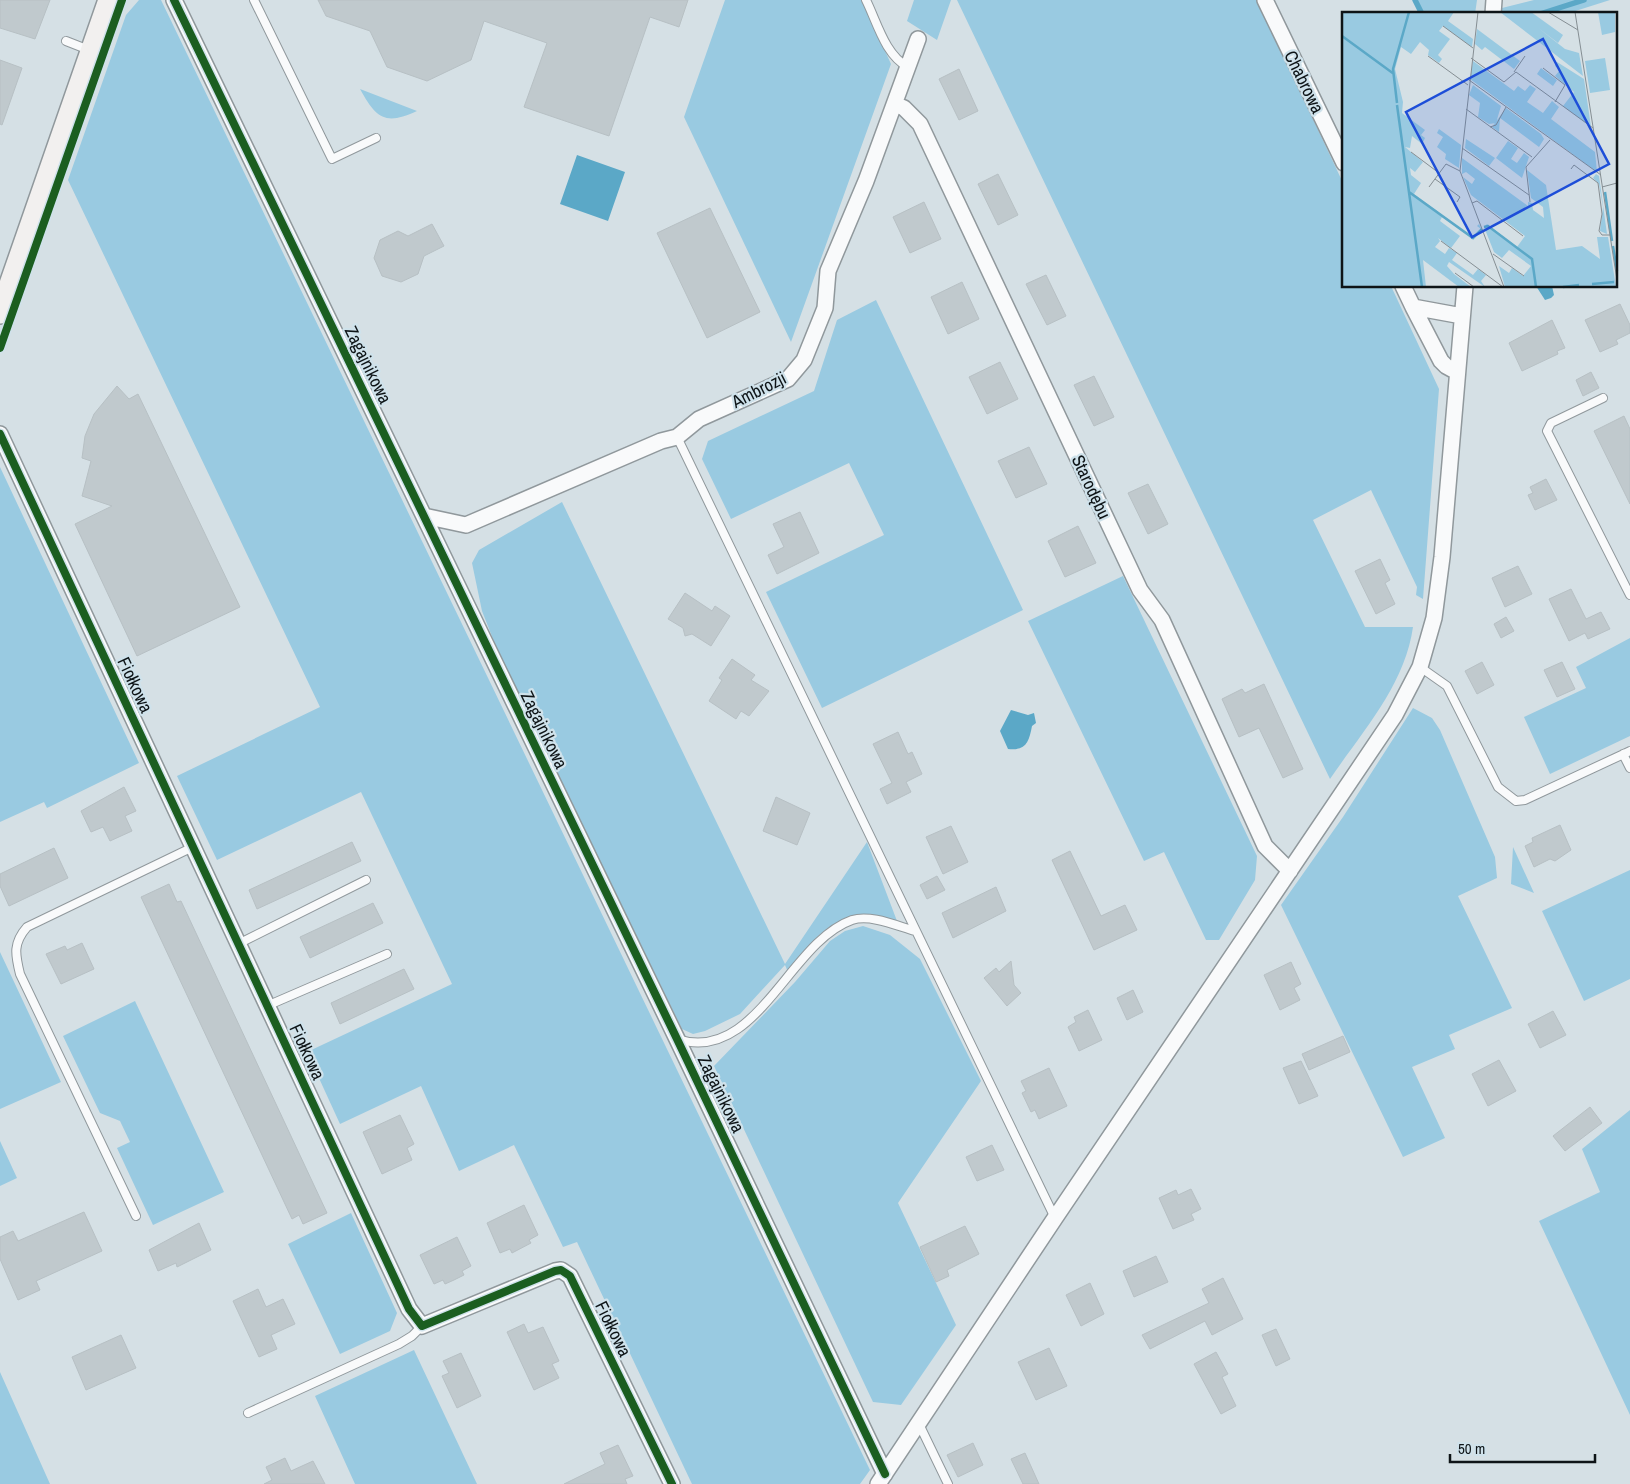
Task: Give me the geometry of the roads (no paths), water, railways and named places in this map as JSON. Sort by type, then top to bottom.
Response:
[{"type":"street","points":[[0,313],[109,0]]},
{"type":"street","name":"Zagajnikowa","points":[[174,0],[677,1039],[882,1479]]},
{"type":"street","name":"Chabrowa","points":[[1265,0],[1342,159]]},
{"type":"street","name":"Ambrozji","points":[[424,516],[466,525],[661,441],[677,437],[699,419],[788,379],[804,360],[825,308],[828,271],[866,181],[918,38]]},
{"type":"street","name":"Starodębu","points":[[895,104],[904,108],[920,124],[1140,590],[1162,620],[1264,846],[1290,871]]},
{"type":"street","points":[[1404,288],[1441,361],[1457,372]]},
{"type":"street","points":[[882,1479],[1054,1218],[1395,715],[1420,667],[1434,618],[1442,557],[1465,288]]},
{"type":"street","points":[[1413,307],[1462,316]]},
{"type":"street","name":"Fiołkowa","points":[[0,434],[195,846],[409,1309],[422,1326],[555,1270],[566,1272],[570,1276],[672,1484]]},
{"type":"lane","points":[[254,0],[332,159],[376,138]]},
{"type":"lane","points":[[866,0],[891,53],[898,62],[908,67]]},
{"type":"lane","points":[[66,41],[91,51]]},
{"type":"lane","points":[[1603,398],[1551,423],[1547,431],[1630,595]]},
{"type":"lane","points":[[677,437],[915,931],[988,1077],[1054,1218]]},
{"type":"lane","points":[[1420,667],[1447,686],[1498,787],[1516,801],[1525,800],[1627,752],[1630,768]]},
{"type":"lane","points":[[136,1216],[20,974],[16,948],[19,937],[27,927],[195,846]]},
{"type":"lane","points":[[240,943],[366,880]]},
{"type":"lane","points":[[677,1039],[706,1043],[739,1028],[761,1009],[821,938],[852,920],[876,920],[915,931]]},
{"type":"lane","points":[[269,1005],[387,954]]},
{"type":"lane","points":[[248,1414],[399,1344],[412,1336],[422,1326]]},
{"type":"lane","points":[[919,1424],[948,1484]]},
{"type":"waterway","points":[[1415,0],[1421,12]]},
{"type":"waterway","points":[[1546,12],[1584,0]]}]
